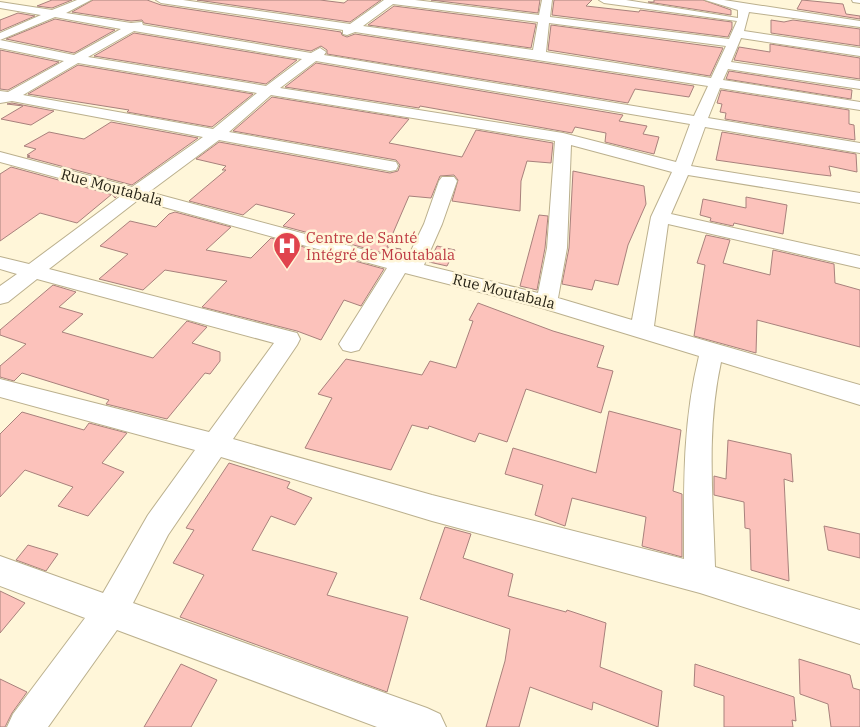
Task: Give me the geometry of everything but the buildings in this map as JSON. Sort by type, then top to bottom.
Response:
[{"type":"street","points":[[0,37],[86,0]]},
{"type":"street","points":[[0,297],[32,271],[217,134],[270,89],[390,0],[545,20],[740,26],[838,21],[860,24]]},
{"type":"street","points":[[539,55],[547,0]]},
{"type":"street","points":[[604,0],[740,26],[860,52]]},
{"type":"street","points":[[710,0],[740,26]]},
{"type":"street","points":[[162,5],[182,1],[352,29],[539,55],[860,106]]},
{"type":"street","points":[[0,5],[860,148]]},
{"type":"street","points":[[838,21],[860,14]]},
{"type":"street","points":[[3,98],[148,19]]},
{"type":"street","points":[[642,329],[660,217],[682,169],[699,121],[740,26]]},
{"type":"street","points":[[0,44],[74,59],[270,89],[563,138],[682,169],[860,198]]},
{"type":"street","points":[[724,65],[860,85]]},
{"type":"street","points":[[3,98],[217,134],[390,166]]},
{"type":"street","points":[[547,302],[557,248],[563,138]]},
{"type":"street","name":"Rue Moutabala","points":[[0,157],[547,302],[860,395]]},
{"type":"street","points":[[351,344],[433,224],[448,181]]},
{"type":"street","points":[[660,217],[860,262]]},
{"type":"street","points":[[0,263],[289,339],[158,525],[111,611],[26,727]]},
{"type":"street","points":[[700,578],[697,448],[704,384],[712,351]]},
{"type":"street","points":[[0,388],[214,444],[432,508],[700,578],[860,627]]},
{"type":"street","points":[[0,570],[427,727]]},
{"type":"place","name":"Centre de Santé Intégré de Moutabala","points":[[287,270]]}]
